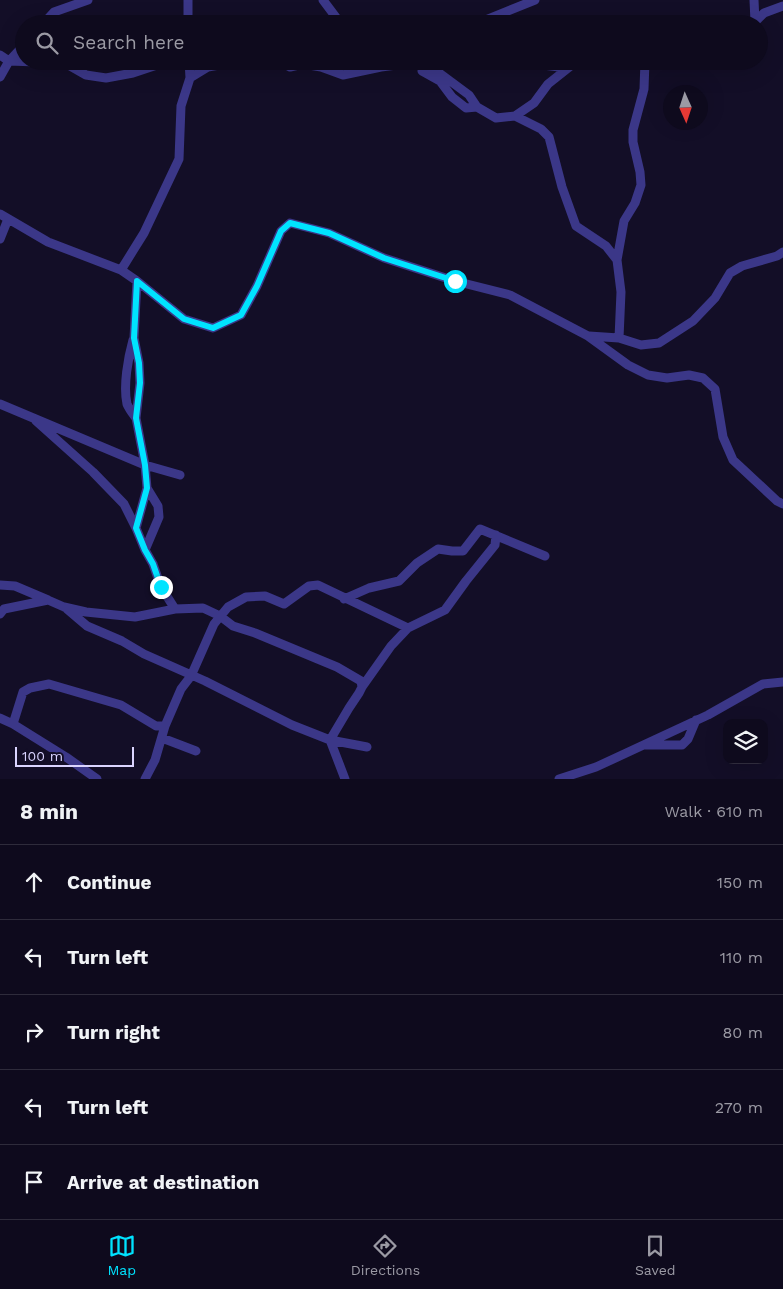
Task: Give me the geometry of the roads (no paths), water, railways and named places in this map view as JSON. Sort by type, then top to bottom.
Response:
[{"type":"street","points":[[51,15],[59,0]]},
{"type":"street","points":[[54,12],[88,0]]},
{"type":"street","points":[[188,0],[188,15]]},
{"type":"street","points":[[323,0],[334,15]]},
{"type":"street","points":[[496,15],[524,2],[535,0]]},
{"type":"street","points":[[753,15],[754,0]]},
{"type":"street","points":[[762,15],[783,6]]},
{"type":"street","points":[[0,55],[9,61],[15,61]]},
{"type":"street","points":[[0,77],[15,55]]},
{"type":"street","points":[[77,70],[86,75],[106,78],[140,70]]},
{"type":"street","points":[[121,270],[144,232],[179,159],[181,106],[190,78],[190,70]]},
{"type":"street","points":[[190,78],[204,70]]},
{"type":"street","points":[[329,70],[343,75],[359,70]]},
{"type":"street","points":[[422,70],[440,81],[452,97],[466,108],[477,107]]},
{"type":"street","points":[[433,70],[469,95],[477,107],[496,118],[515,116],[534,102],[548,84],[565,70]]},
{"type":"street","points":[[619,338],[621,292],[617,260],[624,221],[635,203],[641,185],[633,142],[633,130],[644,89],[645,70]]},
{"type":"street","points":[[454,84],[456,101]]},
{"type":"street","points":[[515,116],[541,129],[549,137],[562,187],[576,226],[606,246],[617,260]]},
{"type":"street","points":[[0,239],[4,216],[48,242],[121,270],[184,319],[213,328],[241,315],[257,286],[281,231],[290,223],[329,233],[384,258],[455,281],[510,295],[588,336],[628,365],[648,376],[667,378],[690,375],[703,378],[715,389],[723,437],[733,460],[777,501],[783,504]]},
{"type":"street","points":[[588,336],[619,338],[642,345],[659,343],[693,321],[715,298],[730,273],[742,266],[777,256],[783,252]]},
{"type":"street","points":[[136,528],[147,488],[145,465],[136,418],[140,383],[139,363],[134,338],[137,281]]},
{"type":"street","points":[[0,404],[145,465],[180,475]]},
{"type":"street","points":[[31,417],[93,472],[124,504],[153,564],[161,587],[175,609]]},
{"type":"street","points":[[145,550],[159,517],[158,506],[147,488]]},
{"type":"street","points":[[344,599],[369,588],[399,581],[417,563],[438,549],[452,552],[463,551],[480,529],[546,556]]},
{"type":"street","points":[[342,777],[330,740],[362,687],[391,646],[408,628],[445,610],[495,545],[496,535]]},
{"type":"street","points":[[0,585],[24,588],[64,607],[86,612],[135,617],[175,609],[203,608],[220,616],[232,626],[255,633],[337,667],[361,681],[362,687]]},
{"type":"street","points":[[145,779],[155,760],[165,726],[181,689],[191,676],[214,624],[228,607],[246,597],[265,596],[284,604],[309,586],[318,586],[408,628]]},
{"type":"street","points":[[0,614],[4,609],[48,600]]},
{"type":"street","points":[[64,607],[87,626],[245,700],[292,725],[330,740],[367,747]]},
{"type":"street","points":[[559,779],[596,767],[644,745],[763,684],[783,682]]},
{"type":"street","points":[[13,724],[23,692],[30,688],[49,684],[121,705],[156,726],[165,726]]},
{"type":"street","points":[[0,718],[66,757],[97,779]]},
{"type":"street","points":[[644,745],[682,745],[688,739],[696,720]]},
{"type":"street","points":[[162,738],[196,751]]}]
